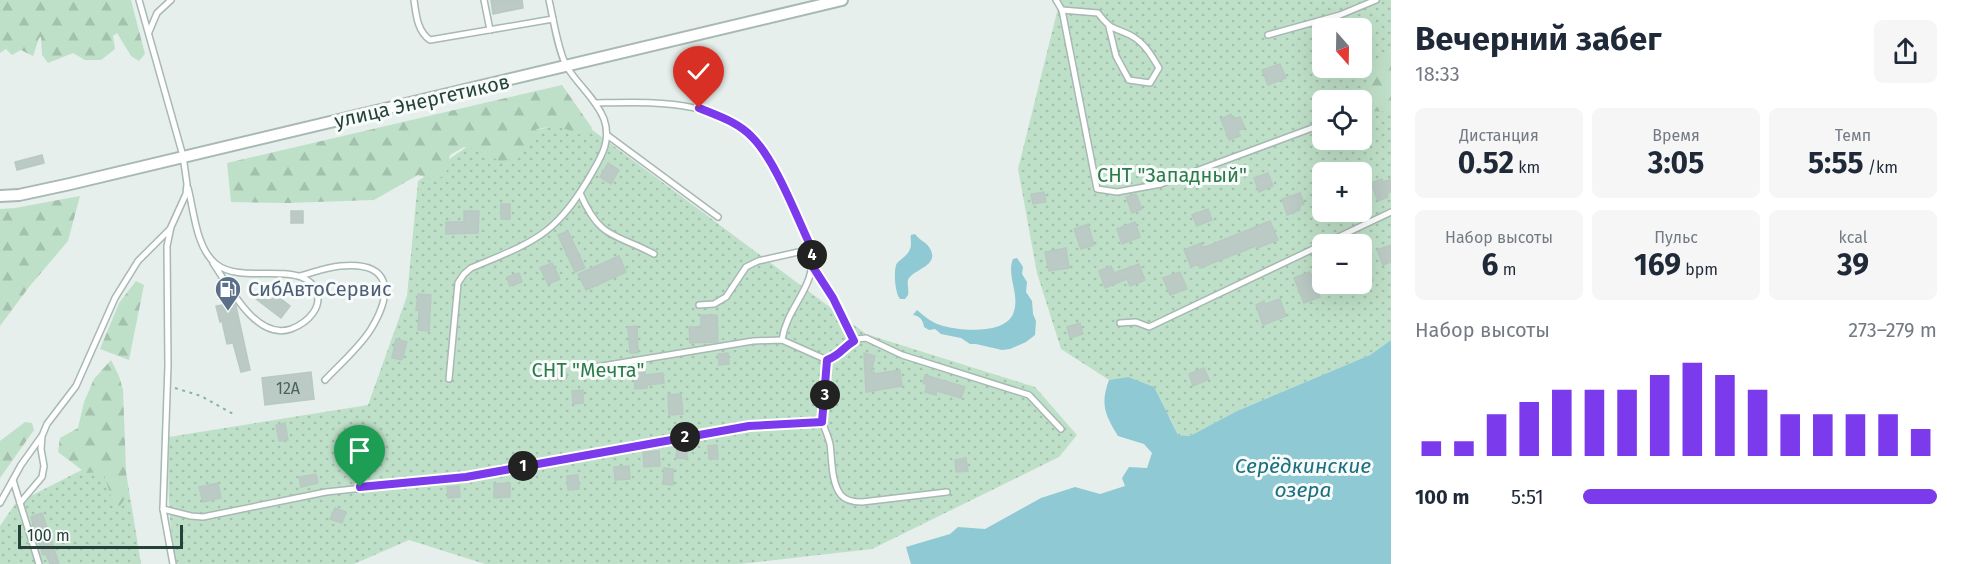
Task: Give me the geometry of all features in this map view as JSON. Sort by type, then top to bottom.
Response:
[{"type":"street","name":"улица Энергетиков","points":[[0,196],[19,195],[70,184],[842,0]]},
{"type":"lane","points":[[139,0],[183,156],[199,234],[213,263],[245,310],[267,328],[280,331],[303,323],[318,305],[318,294],[312,283],[300,276]]},
{"type":"lane","points":[[148,33],[157,13],[171,0]]},
{"type":"lane","points":[[414,0],[422,34],[430,40],[553,19]]},
{"type":"lane","points":[[484,0],[490,30]]},
{"type":"lane","points":[[449,379],[458,284],[464,274],[471,268],[528,244],[546,233],[560,220],[580,193],[605,149],[607,135],[604,121],[595,103],[566,66],[549,0]]},
{"type":"lane","points":[[1056,0],[1062,10],[1097,189],[1118,192],[1161,184],[1312,128]]},
{"type":"lane","points":[[1268,35],[1340,15],[1376,0]]},
{"type":"lane","points":[[1062,10],[1098,14],[1109,27],[1116,56],[1129,80],[1150,83],[1159,69],[1151,52],[1132,36],[1109,27]]},
{"type":"lane","points":[[595,103],[671,104],[699,108],[735,124],[752,137],[765,154],[812,249],[813,267],[806,286],[784,325],[782,340]]},
{"type":"lane","points":[[607,135],[718,217]]},
{"type":"lane","points":[[173,564],[163,509],[167,386],[167,246],[171,227],[186,194],[187,184]]},
{"type":"lane","points":[[580,193],[595,221],[606,232],[654,254]]},
{"type":"lane","points":[[1120,323],[1136,322],[1149,327],[1391,212]]},
{"type":"lane","points":[[0,503],[42,436],[47,424],[76,386],[121,289],[138,261],[171,227]]},
{"type":"lane","points":[[699,305],[714,304],[726,297],[746,267],[759,261],[812,249]]},
{"type":"lane","points":[[213,263],[222,269],[237,273],[300,276],[339,266],[366,266],[379,272],[384,280],[385,291],[371,328],[356,349],[325,380]]},
{"type":"lane","points":[[813,267],[833,298],[854,341]]},
{"type":"lane","points":[[596,367],[753,340],[782,340],[827,360],[839,355],[848,344],[866,338],[902,355],[1018,390],[1037,401],[1061,429]]},
{"type":"lane","points":[[827,360],[822,422],[828,436],[831,467],[841,495],[851,501],[862,502],[947,492]]},
{"type":"lane","points":[[163,509],[203,517],[326,492],[466,477],[749,426],[822,422]]},
{"type":"lane","points":[[20,503],[42,477],[44,466],[41,449],[42,436]]},
{"type":"lane","points":[[13,480],[39,564]]},
{"type":"path","points":[[167,386],[201,396],[236,415]]},
{"type":"green space","points":[[0,0],[131,0],[145,54],[139,61],[131,56],[117,33],[113,36],[115,49],[101,60],[85,60],[73,53],[48,63],[42,55],[41,37],[33,56],[21,50],[12,55],[6,49],[0,53]]},
{"type":"green space","name":"СНТ \"Западный\"","points":[[1060,0],[1391,0],[1391,340],[1370,355],[1237,411],[1190,436],[1178,435],[1170,418],[1128,377],[1109,380],[1061,349],[1037,273],[1018,169]]},
{"type":"green space","points":[[1391,45],[1391,112],[1372,111],[1372,90],[1363,90],[1369,81],[1367,78],[1372,78],[1372,55],[1377,62],[1382,60]]},
{"type":"green space","points":[[562,85],[592,128],[587,137],[557,126],[537,129],[518,156],[501,162],[482,151],[464,147],[450,155],[446,174],[436,180],[418,175],[374,200],[231,202],[227,163]]},
{"type":"green space","name":"СНТ \"Мечта\"","points":[[579,120],[866,334],[1035,387],[1077,435],[1059,457],[872,549],[740,564],[485,564],[409,540],[354,564],[177,564],[170,517],[169,437],[368,405],[407,296],[418,181],[468,146]]},
{"type":"green space","points":[[80,196],[68,241],[0,326],[0,209]]},
{"type":"green space","points":[[136,281],[144,285],[129,360],[100,349],[119,303]]},
{"type":"green space","points":[[111,360],[123,390],[127,496],[119,507],[112,499],[103,472],[86,473],[58,452],[60,438],[78,428],[84,402],[94,379]]},
{"type":"green space","points":[[25,422],[32,423],[34,430],[0,478],[0,441]]},
{"type":"green space","points":[[109,456],[125,466],[141,564],[0,564],[0,526],[15,504]]},
{"type":"water","points":[[915,234],[929,247],[932,259],[911,276],[908,280],[908,295],[905,299],[900,299],[896,287],[896,266],[909,251],[911,235]]},
{"type":"water","points":[[1017,258],[1023,267],[1022,274],[1027,282],[1026,292],[1032,301],[1036,321],[1035,335],[1026,342],[1002,350],[970,344],[961,338],[941,334],[935,329],[929,330],[924,327],[918,316],[913,315],[917,310],[937,324],[969,330],[991,328],[1008,321],[1015,307],[1011,265],[1013,259]]},
{"type":"water","name":"Серёдкинские озера","points":[[1391,340],[1391,564],[911,564],[906,547],[950,534],[958,527],[985,529],[1041,498],[1075,487],[1100,494],[1125,486],[1122,478],[1129,467],[1147,468],[1152,453],[1144,444],[1118,436],[1110,422],[1104,403],[1109,380],[1128,377],[1154,387],[1178,435],[1190,436],[1237,411],[1370,355]]},
{"type":"building","points":[[491,0],[522,0],[523,8],[493,14]]},
{"type":"building","points":[[1280,64],[1286,78],[1268,85],[1262,70]]},
{"type":"building","points":[[1231,114],[1233,119],[1240,117],[1245,128],[1238,130],[1240,136],[1229,140],[1221,119]]},
{"type":"building","points":[[42,155],[44,163],[17,170],[15,162]]},
{"type":"building","points":[[608,163],[619,170],[611,184],[600,177]]},
{"type":"building","points":[[1268,173],[1273,186],[1259,192],[1254,178]]},
{"type":"building","points":[[1391,179],[1391,192],[1387,193],[1388,197],[1378,201],[1372,183]]},
{"type":"building","points":[[1044,192],[1046,202],[1033,204],[1031,194]]},
{"type":"building","points":[[1300,193],[1304,204],[1299,206],[1300,210],[1287,215],[1282,199]]},
{"type":"building","points":[[1136,194],[1142,209],[1132,213],[1126,197]]},
{"type":"building","points":[[501,204],[510,204],[510,219],[501,219]]},
{"type":"building","points":[[1208,209],[1212,220],[1197,226],[1192,215]]},
{"type":"building","points":[[291,211],[303,211],[303,223],[291,223]]},
{"type":"building","points":[[464,211],[479,211],[478,233],[446,234],[446,222],[464,222]]},
{"type":"building","points":[[1270,221],[1278,240],[1200,268],[1198,264],[1191,267],[1184,250],[1201,243],[1202,247],[1208,246]]},
{"type":"building","points":[[1135,222],[1140,237],[1122,244],[1117,229]]},
{"type":"building","points":[[1088,224],[1094,245],[1081,249],[1074,229]]},
{"type":"building","points":[[568,231],[585,268],[575,272],[558,235]]},
{"type":"building","points":[[1391,245],[1391,262],[1383,265],[1377,250]]},
{"type":"building","points":[[1066,248],[1069,268],[1049,271],[1045,252]]},
{"type":"building","points":[[619,256],[626,272],[586,290],[578,274]]},
{"type":"building","points":[[552,263],[560,279],[548,284],[540,268]]},
{"type":"building","points":[[1139,264],[1145,280],[1130,286],[1127,279],[1105,288],[1099,271],[1111,266],[1114,273]]},
{"type":"building","points":[[1180,272],[1187,289],[1170,295],[1163,278]]},
{"type":"building","points":[[1310,272],[1312,294],[1319,294],[1320,297],[1304,303],[1294,278]]},
{"type":"building","points":[[519,273],[522,282],[510,286],[507,277]]},
{"type":"building","points":[[264,286],[290,306],[281,318],[255,298]]},
{"type":"building","points":[[418,294],[431,295],[429,331],[418,330],[419,310],[416,310]]},
{"type":"building","points":[[1280,299],[1286,316],[1263,325],[1256,305],[1264,301],[1265,304]]},
{"type":"building","points":[[234,303],[250,370],[241,372],[233,343],[227,344],[216,306]]},
{"type":"building","points":[[701,315],[717,315],[718,342],[690,343],[689,327],[701,327]]},
{"type":"building","points":[[1080,323],[1083,334],[1070,338],[1067,327]]},
{"type":"building","points":[[637,326],[638,353],[630,353],[628,327]]},
{"type":"building","points":[[396,339],[407,342],[402,360],[392,358]]},
{"type":"building","points":[[728,353],[729,364],[719,365],[718,354]]},
{"type":"building","points":[[864,353],[875,356],[871,372],[874,374],[900,370],[902,386],[866,392]]},
{"type":"building","points":[[563,361],[567,378],[553,381],[549,365]]},
{"type":"building","points":[[1204,368],[1209,379],[1193,386],[1189,374]]},
{"type":"building","points":[[311,372],[314,399],[265,405],[262,378]]},
{"type":"building","points":[[645,372],[645,375],[663,373],[664,383],[635,389],[634,374]]},
{"type":"building","points":[[925,375],[965,387],[961,398],[937,391],[936,395],[925,392],[927,385],[923,383]]},
{"type":"building","points":[[583,390],[583,403],[573,404],[572,391]]},
{"type":"building","points":[[681,394],[683,414],[669,415],[668,395]]},
{"type":"building","points":[[285,423],[288,440],[279,441],[276,425]]},
{"type":"building","points":[[354,439],[357,456],[341,459],[338,442]]},
{"type":"building","points":[[717,445],[718,459],[709,459],[708,446]]},
{"type":"building","points":[[677,446],[687,446],[687,459],[676,458]]},
{"type":"building","points":[[659,451],[660,466],[644,467],[643,452]]},
{"type":"building","points":[[966,458],[968,471],[956,472],[955,460]]},
{"type":"building","points":[[629,466],[630,479],[615,480],[614,467]]},
{"type":"building","points":[[664,468],[673,469],[673,485],[663,484]]},
{"type":"building","points":[[316,474],[318,483],[301,487],[299,477]]},
{"type":"building","points":[[578,475],[579,489],[568,490],[567,476]]},
{"type":"building","points":[[218,483],[221,498],[203,502],[199,487]]},
{"type":"building","points":[[510,483],[510,497],[494,498],[494,484]]},
{"type":"building","points":[[459,486],[460,497],[448,498],[447,487]]},
{"type":"building","points":[[335,508],[346,512],[342,523],[330,519]]},
{"type":"building","points":[[42,513],[59,564],[50,564],[46,554],[43,555],[36,534],[31,517]]},
{"type":"place","name":"СибАвтоСервис","points":[[228,312]]},
{"type":"route","points":[[360,487],[466,477],[749,426],[822,422],[827,360],[839,355],[848,344],[854,341],[833,298],[813,267],[812,249],[765,154],[752,137],[735,124],[699,108]]}]
